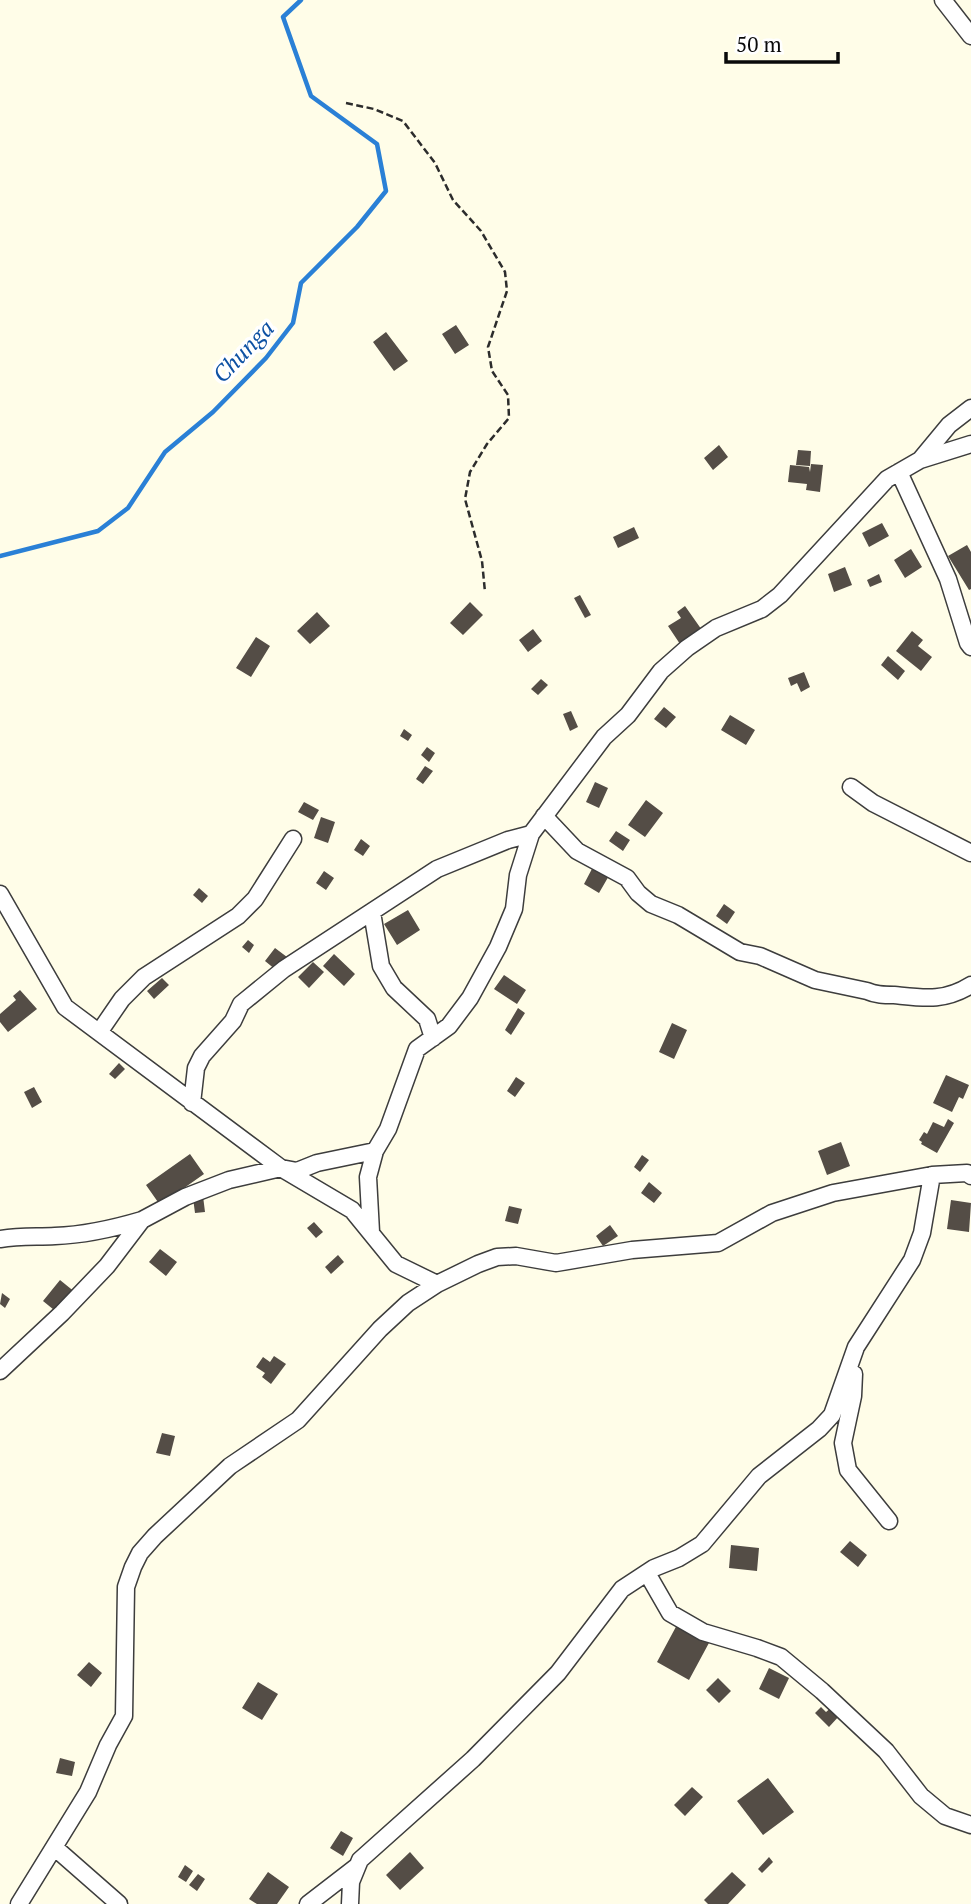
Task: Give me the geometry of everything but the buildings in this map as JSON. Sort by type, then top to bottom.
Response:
[{"type":"street","points":[[943,0],[971,36]]},
{"type":"street","points":[[920,460],[949,425],[971,408]]},
{"type":"street","points":[[370,1232],[368,1177],[375,1150],[388,1129],[417,1049],[449,1026],[470,998],[498,947],[514,909],[518,874],[531,834],[604,737],[628,715],[661,671],[687,648],[716,628],[762,609],[780,594],[887,479],[920,460],[971,444]]},
{"type":"street","points":[[899,472],[948,579],[971,647]]},
{"type":"street","points":[[851,787],[873,803],[971,853]]},
{"type":"street","points":[[544,816],[577,851],[627,878],[651,904],[678,915],[740,952],[760,956],[814,980],[867,990],[874,995],[923,999],[971,985]]},
{"type":"street","points":[[192,1102],[196,1068],[202,1056],[233,1021],[242,1004],[284,969],[436,869],[508,840],[531,834]]},
{"type":"street","points":[[100,1031],[122,999],[144,977],[238,916],[255,900],[293,839]]},
{"type":"street","points":[[0,894],[65,1007],[281,1168],[352,1210],[396,1264],[437,1284]]},
{"type":"street","points":[[372,912],[381,966],[394,988],[427,1019],[433,1038]]},
{"type":"street","points":[[0,1239],[31,1235],[56,1236],[117,1227],[142,1220],[211,1186],[281,1168],[297,1171],[317,1163],[375,1150]]},
{"type":"street","points":[[19,1904],[88,1791],[124,1716],[126,1587],[132,1567],[141,1553],[155,1536],[230,1466],[298,1420],[380,1329],[408,1303],[437,1284],[497,1258],[516,1256],[556,1263],[632,1250],[718,1243],[772,1213],[833,1193],[932,1175],[967,1173],[971,1176]]},
{"type":"street","points":[[350,1904],[351,1882],[360,1860],[513,1720],[558,1673],[622,1589],[702,1544],[759,1476],[819,1429],[832,1415],[856,1347],[912,1259],[922,1233],[932,1175]]},
{"type":"street","points":[[0,1371],[107,1266],[142,1220]]},
{"type":"street","points":[[856,1347],[853,1396],[843,1443],[848,1469],[890,1521]]},
{"type":"street","points":[[647,1573],[670,1613],[703,1632],[781,1657],[886,1751],[921,1796],[945,1816],[971,1825]]},
{"type":"street","points":[[54,1847],[119,1904]]},
{"type":"street","points":[[308,1904],[358,1866]]},
{"type":"path","points":[[346,103],[374,109],[403,121],[435,163],[453,200],[481,231],[505,272],[507,291],[488,347],[492,371],[508,396],[509,418],[487,444],[470,472],[465,499],[482,561],[485,592]]},
{"type":"waterway","name":"Chunga","points":[[0,556],[98,531],[128,508],[165,452],[213,412],[266,358],[293,323],[301,283],[357,227],[386,191],[377,144],[311,96],[283,17],[301,0]]}]
